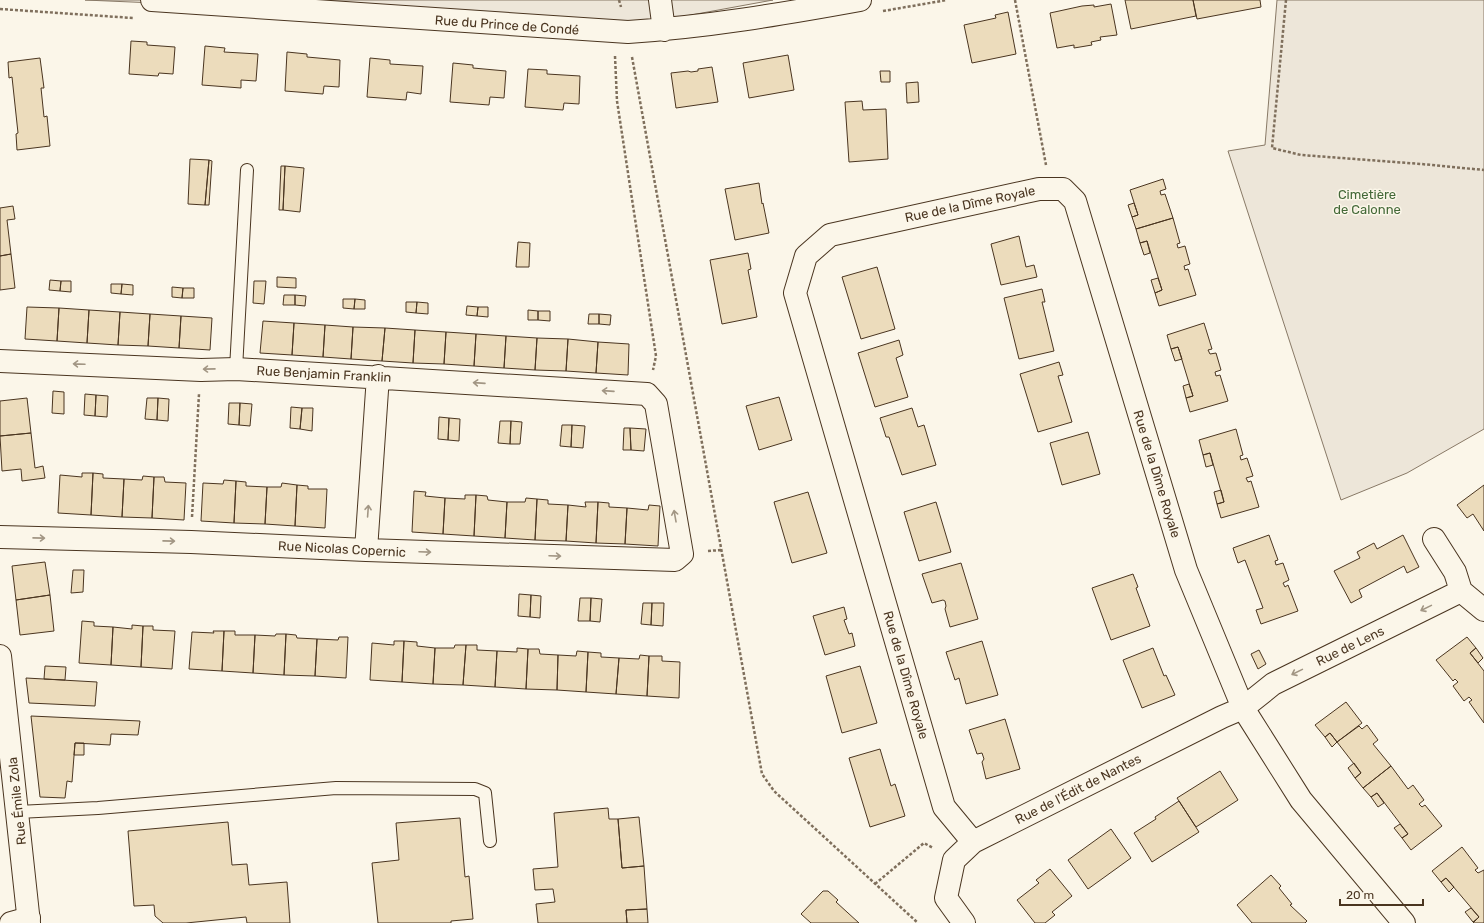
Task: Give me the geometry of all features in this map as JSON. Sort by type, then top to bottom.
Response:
[{"type":"street","name":"Rue du Prince de Condé","points":[[152,0],[621,31],[664,30],[764,18],[860,0]]},
{"type":"street","points":[[660,0],[664,30]]},
{"type":"street","name":"Rue de la Dîme Royale","points":[[973,842],[944,807],[795,293],[806,256],[830,234],[1039,189],[1063,189],[1075,201],[1186,570],[1243,708],[1301,800],[1404,923]]},
{"type":"street","name":"Rue Benjamin Franklin","points":[[0,361],[200,370],[236,369],[378,376],[647,394]]},
{"type":"street","points":[[366,550],[378,376]]},
{"type":"street","name":"Rue Nicolas Copernic","points":[[0,537],[191,542],[366,550],[674,560],[682,554],[656,404],[647,394]]},
{"type":"street","points":[[1434,539],[1455,572],[1461,591],[1484,610]]},
{"type":"street","name":"Rue de Lens","points":[[1243,708],[1273,684],[1461,591]]},
{"type":"street","name":"Rue Émile Zola","points":[[0,656],[2,690],[18,812],[23,921]]},
{"type":"street","name":"Rue de l'Édit de Nantes","points":[[954,860],[973,842],[1222,716],[1243,708]]},
{"type":"street","points":[[954,860],[946,898],[964,923]]},
{"type":"lane","points":[[236,369],[247,170]]},
{"type":"lane","points":[[18,812],[98,808],[336,788],[475,790],[485,793],[490,841]]},
{"type":"path","points":[[1015,0],[1051,189]]},
{"type":"path","points":[[1286,0],[1272,148],[1301,155],[1484,170]]},
{"type":"path","points":[[621,31],[617,101],[656,356],[647,394]]},
{"type":"path","points":[[621,31],[762,774],[774,791],[918,923]]},
{"type":"path","points":[[191,542],[200,370]]},
{"type":"path","points":[[875,884],[924,843],[954,860]]},
{"type":"green space","points":[[85,0],[773,0],[642,24]]},
{"type":"green space","name":"Cimetière de Calonne","points":[[1277,0],[1484,0],[1484,429],[1407,473],[1341,500],[1228,151],[1265,145]]},
{"type":"building","points":[[1125,0],[1193,0],[1196,16],[1131,29]]},
{"type":"building","points":[[1193,0],[1260,0],[1261,7],[1197,19]]},
{"type":"building","points":[[1111,4],[1117,35],[1100,37],[1101,40],[1091,42],[1092,45],[1074,48],[1074,45],[1057,48],[1050,13],[1082,6],[1094,5],[1094,7]]},
{"type":"building","points":[[1008,12],[1016,54],[972,63],[964,25],[996,18],[995,15]]},
{"type":"building","points":[[131,41],[147,42],[147,45],[175,47],[173,74],[159,73],[158,76],[129,74]]},
{"type":"building","points":[[205,46],[225,48],[224,52],[258,54],[256,81],[241,80],[241,88],[202,85]]},
{"type":"building","points":[[287,52],[307,54],[307,57],[340,60],[339,87],[324,86],[323,94],[285,91]]},
{"type":"building","points":[[788,55],[794,90],[749,98],[743,63]]},
{"type":"building","points":[[40,58],[44,88],[41,88],[44,117],[47,116],[50,146],[17,150],[16,134],[18,133],[12,77],[9,78],[8,62]]},
{"type":"building","points":[[370,58],[390,60],[390,64],[423,66],[421,94],[407,92],[406,100],[367,97]]},
{"type":"building","points":[[453,63],[473,65],[473,68],[506,71],[504,98],[490,97],[489,105],[450,102]]},
{"type":"building","points":[[712,67],[718,102],[676,108],[671,73],[698,71],[698,69]]},
{"type":"building","points":[[528,69],[547,70],[547,74],[580,76],[579,104],[564,103],[563,110],[525,107]]},
{"type":"building","points":[[880,71],[890,71],[890,82],[881,82]]},
{"type":"building","points":[[918,82],[919,102],[907,103],[906,83]]},
{"type":"building","points":[[862,101],[863,110],[886,109],[888,159],[849,162],[845,102]]},
{"type":"building","points":[[190,159],[209,160],[205,205],[188,204]]},
{"type":"building","points":[[209,160],[212,161],[209,205],[205,205]]},
{"type":"building","points":[[281,166],[285,166],[283,210],[279,210]]},
{"type":"building","points":[[285,166],[304,168],[300,212],[283,210]]},
{"type":"building","points":[[1163,179],[1166,189],[1160,191],[1161,195],[1165,194],[1173,218],[1136,229],[1132,217],[1138,215],[1130,190]]},
{"type":"building","points":[[759,183],[769,233],[735,240],[725,189]]},
{"type":"building","points":[[1134,203],[1138,215],[1132,217],[1128,205]]},
{"type":"building","points":[[13,206],[15,219],[7,220],[11,254],[0,256],[0,208]]},
{"type":"building","points":[[1173,218],[1180,243],[1177,244],[1178,248],[1185,246],[1190,264],[1184,266],[1185,270],[1188,269],[1196,295],[1159,306],[1155,293],[1162,290],[1147,241],[1140,243],[1136,229]]},
{"type":"building","points":[[1019,236],[1026,267],[1034,265],[1037,277],[1001,285],[991,244]]},
{"type":"building","points":[[1147,241],[1150,253],[1144,255],[1140,243]]},
{"type":"building","points":[[518,242],[530,243],[529,267],[516,267]]},
{"type":"building","points":[[748,253],[751,269],[748,270],[757,317],[722,324],[710,260]]},
{"type":"building","points":[[11,254],[15,288],[0,290],[0,256]]},
{"type":"building","points":[[877,267],[895,329],[861,339],[842,277]]},
{"type":"building","points":[[277,277],[296,278],[296,288],[277,287]]},
{"type":"building","points":[[1158,278],[1162,290],[1155,293],[1151,280]]},
{"type":"building","points":[[50,280],[61,281],[60,291],[49,290]]},
{"type":"building","points":[[61,281],[71,281],[71,292],[60,291]]},
{"type":"building","points":[[254,281],[266,281],[264,304],[253,303]]},
{"type":"building","points":[[111,284],[122,284],[121,294],[111,293]]},
{"type":"building","points":[[122,284],[133,285],[133,295],[121,294]]},
{"type":"building","points":[[172,287],[183,288],[182,298],[172,297]]},
{"type":"building","points":[[183,288],[194,288],[194,298],[182,298]]},
{"type":"building","points":[[1042,289],[1045,302],[1042,302],[1054,351],[1019,359],[1004,298]]},
{"type":"building","points":[[284,295],[295,295],[295,305],[283,305]]},
{"type":"building","points":[[295,295],[306,296],[305,306],[295,305]]},
{"type":"building","points":[[343,299],[355,299],[354,309],[343,308]]},
{"type":"building","points":[[355,299],[365,300],[365,309],[354,309]]},
{"type":"building","points":[[406,302],[417,302],[416,313],[406,312]]},
{"type":"building","points":[[417,302],[428,303],[428,314],[416,313]]},
{"type":"building","points":[[467,306],[478,307],[477,316],[466,315]]},
{"type":"building","points":[[27,307],[59,308],[57,341],[25,339]]},
{"type":"building","points":[[478,307],[488,307],[488,317],[477,316]]},
{"type":"building","points":[[59,308],[89,310],[87,343],[57,341]]},
{"type":"building","points":[[89,310],[120,312],[118,345],[87,343]]},
{"type":"building","points":[[528,310],[538,311],[538,320],[528,320]]},
{"type":"building","points":[[538,311],[550,311],[550,321],[538,320]]},
{"type":"building","points":[[120,312],[150,314],[148,346],[118,345]]},
{"type":"building","points":[[150,314],[181,316],[179,348],[148,346]]},
{"type":"building","points":[[589,314],[599,314],[599,324],[588,324]]},
{"type":"building","points":[[599,314],[611,315],[610,325],[599,324]]},
{"type":"building","points":[[181,316],[212,318],[210,350],[179,348]]},
{"type":"building","points":[[263,321],[294,323],[292,355],[260,353]]},
{"type":"building","points":[[294,323],[325,325],[323,357],[292,355]]},
{"type":"building","points":[[1204,323],[1212,349],[1208,350],[1210,354],[1216,353],[1221,370],[1215,372],[1216,376],[1220,375],[1228,401],[1190,412],[1186,398],[1193,396],[1178,347],[1171,349],[1167,335]]},
{"type":"building","points":[[325,325],[353,327],[351,359],[323,357]]},
{"type":"building","points":[[353,327],[385,328],[382,361],[351,359]]},
{"type":"building","points":[[385,328],[415,330],[413,363],[382,361]]},
{"type":"building","points":[[415,330],[446,332],[444,364],[413,363]]},
{"type":"building","points":[[446,332],[476,334],[474,366],[444,364]]},
{"type":"building","points":[[476,334],[506,336],[504,368],[474,366]]},
{"type":"building","points":[[506,336],[537,338],[535,370],[504,368]]},
{"type":"building","points":[[537,338],[568,339],[566,371],[535,370]]},
{"type":"building","points":[[568,339],[598,342],[596,373],[566,371]]},
{"type":"building","points":[[899,340],[903,355],[896,358],[908,397],[875,407],[858,353]]},
{"type":"building","points":[[598,342],[629,344],[628,375],[596,373]]},
{"type":"building","points":[[1178,347],[1182,359],[1175,361],[1171,349]]},
{"type":"building","points":[[1059,362],[1063,375],[1058,376],[1072,422],[1038,432],[1020,374]]},
{"type":"building","points":[[1189,384],[1193,396],[1186,398],[1183,386]]},
{"type":"building","points":[[53,391],[64,392],[64,414],[52,413]]},
{"type":"building","points":[[85,394],[96,395],[95,416],[84,415]]},
{"type":"building","points":[[96,395],[108,396],[107,417],[95,416]]},
{"type":"building","points":[[779,397],[792,440],[759,450],[746,406]]},
{"type":"building","points":[[27,398],[31,433],[0,436],[0,401]]},
{"type":"building","points":[[147,398],[158,398],[157,420],[145,419]]},
{"type":"building","points":[[158,398],[169,399],[168,421],[157,420]]},
{"type":"building","points":[[229,403],[240,403],[239,425],[228,424]]},
{"type":"building","points":[[240,403],[252,404],[250,426],[239,425]]},
{"type":"building","points":[[291,407],[302,408],[300,429],[290,428]]},
{"type":"building","points":[[302,408],[313,408],[312,431],[300,429]]},
{"type":"building","points":[[912,408],[918,427],[924,425],[936,465],[902,475],[889,437],[886,437],[880,418]]},
{"type":"building","points":[[439,417],[449,418],[448,440],[438,439]]},
{"type":"building","points":[[449,418],[460,419],[459,441],[448,440]]},
{"type":"building","points":[[500,421],[511,421],[510,444],[498,443]]},
{"type":"building","points":[[511,421],[522,422],[520,444],[510,444]]},
{"type":"building","points":[[562,425],[572,425],[571,447],[560,446]]},
{"type":"building","points":[[572,425],[585,426],[583,448],[571,447]]},
{"type":"building","points":[[624,428],[630,428],[631,450],[623,450]]},
{"type":"building","points":[[630,428],[646,429],[644,451],[631,450]]},
{"type":"building","points":[[1236,429],[1243,455],[1240,456],[1241,460],[1247,458],[1253,476],[1246,478],[1248,482],[1251,481],[1259,507],[1221,518],[1217,504],[1224,502],[1210,453],[1203,455],[1199,440]]},
{"type":"building","points":[[1088,432],[1100,474],[1062,485],[1050,443]]},
{"type":"building","points":[[31,433],[35,468],[43,466],[45,478],[22,481],[21,469],[2,471],[0,436]]},
{"type":"building","points":[[1210,453],[1213,465],[1206,467],[1203,455]]},
{"type":"building","points":[[82,473],[93,473],[91,515],[58,513],[60,475],[82,477]]},
{"type":"building","points":[[93,473],[103,474],[103,478],[124,479],[122,517],[91,515]]},
{"type":"building","points":[[143,476],[154,477],[152,518],[122,517],[124,479],[142,480]]},
{"type":"building","points":[[154,477],[164,477],[165,482],[186,483],[184,520],[152,518]]},
{"type":"building","points":[[224,480],[236,481],[234,523],[201,521],[203,483],[223,484]]},
{"type":"building","points":[[236,481],[246,482],[246,486],[267,487],[265,524],[234,523]]},
{"type":"building","points":[[282,483],[297,485],[295,526],[265,524],[267,487],[281,487]]},
{"type":"building","points":[[297,485],[308,486],[308,489],[327,489],[325,528],[295,526]]},
{"type":"building","points":[[1484,485],[1484,531],[1473,514],[1467,518],[1457,505]]},
{"type":"building","points":[[1221,490],[1224,502],[1217,504],[1214,492]]},
{"type":"building","points":[[414,491],[426,492],[425,496],[445,498],[443,534],[412,532]]},
{"type":"building","points":[[808,492],[827,553],[792,563],[774,502]]},
{"type":"building","points":[[465,495],[476,495],[474,536],[443,534],[445,498],[465,499]]},
{"type":"building","points":[[476,495],[487,496],[488,500],[507,502],[505,538],[474,536]]},
{"type":"building","points":[[526,498],[537,499],[535,540],[505,538],[507,502],[525,502]]},
{"type":"building","points":[[537,499],[548,500],[548,504],[568,505],[566,541],[535,540]]},
{"type":"building","points":[[585,502],[598,502],[596,543],[566,541],[568,505],[586,507]]},
{"type":"building","points":[[598,502],[609,503],[609,507],[627,508],[625,544],[596,543]]},
{"type":"building","points":[[936,502],[951,552],[919,561],[904,512]]},
{"type":"building","points":[[649,505],[660,506],[658,546],[625,544],[627,508],[648,510]]},
{"type":"building","points":[[1269,535],[1278,560],[1275,561],[1276,565],[1283,563],[1289,580],[1283,583],[1285,587],[1288,585],[1298,611],[1261,624],[1256,610],[1263,608],[1245,560],[1238,563],[1233,548]]},
{"type":"building","points":[[1403,535],[1419,567],[1407,573],[1404,566],[1359,590],[1362,597],[1351,603],[1334,571],[1360,558],[1357,552],[1374,543],[1377,549]]},
{"type":"building","points":[[45,562],[50,595],[16,600],[12,566]]},
{"type":"building","points":[[961,563],[978,619],[950,627],[945,609],[945,601],[943,600],[932,603],[922,574]]},
{"type":"building","points":[[73,570],[84,570],[83,592],[71,593]]},
{"type":"building","points":[[1133,574],[1138,587],[1136,588],[1150,626],[1111,640],[1092,588]]},
{"type":"building","points":[[519,594],[531,595],[530,617],[518,616]]},
{"type":"building","points":[[50,595],[54,631],[20,635],[16,600]]},
{"type":"building","points":[[531,595],[541,596],[540,618],[530,617]]},
{"type":"building","points":[[580,598],[591,598],[590,621],[578,621]]},
{"type":"building","points":[[591,598],[602,599],[600,622],[590,621]]},
{"type":"building","points":[[643,603],[652,603],[651,625],[641,624]]},
{"type":"building","points":[[652,603],[664,603],[663,626],[651,625]]},
{"type":"building","points":[[844,607],[847,619],[844,620],[849,634],[852,633],[855,646],[825,655],[813,616]]},
{"type":"building","points":[[82,621],[94,622],[94,626],[113,627],[111,665],[79,663]]},
{"type":"building","points":[[132,625],[143,626],[141,667],[111,665],[113,627],[132,629]]},
{"type":"building","points":[[143,626],[153,626],[153,630],[175,631],[172,669],[141,667]]},
{"type":"building","points":[[213,631],[224,631],[222,671],[189,669],[192,632],[214,633]]},
{"type":"building","points":[[224,631],[235,631],[235,635],[255,635],[253,673],[222,671]]},
{"type":"building","points":[[276,634],[286,634],[284,675],[253,673],[255,635],[275,636]]},
{"type":"building","points":[[286,634],[296,635],[297,638],[317,639],[315,676],[284,675]]},
{"type":"building","points":[[339,637],[348,637],[346,678],[315,676],[317,639],[338,640]]},
{"type":"building","points":[[1467,637],[1476,648],[1470,653],[1484,671],[1484,723],[1469,702],[1472,700],[1469,697],[1464,701],[1453,686],[1458,682],[1455,679],[1453,681],[1436,660]]},
{"type":"building","points":[[394,641],[404,641],[402,682],[370,680],[372,643],[394,645]]},
{"type":"building","points":[[404,641],[417,642],[417,646],[435,648],[433,684],[402,682]]},
{"type":"building","points":[[982,641],[998,695],[966,704],[959,678],[955,680],[946,652]]},
{"type":"building","points":[[455,645],[466,645],[463,685],[433,684],[435,648],[454,648]]},
{"type":"building","points":[[466,645],[477,645],[477,650],[497,651],[495,687],[463,685]]},
{"type":"building","points":[[517,648],[528,649],[526,689],[495,687],[497,651],[517,652]]},
{"type":"building","points":[[1153,648],[1164,676],[1166,675],[1175,695],[1142,708],[1123,660]]},
{"type":"building","points":[[1476,648],[1483,658],[1478,663],[1470,653]]},
{"type":"building","points":[[528,649],[539,649],[540,654],[558,655],[557,690],[526,689]]},
{"type":"building","points":[[1259,650],[1266,664],[1258,669],[1251,654]]},
{"type":"building","points":[[577,651],[588,652],[586,692],[557,690],[558,655],[576,656]]},
{"type":"building","points":[[588,652],[601,653],[601,657],[619,658],[616,694],[586,692]]},
{"type":"building","points":[[640,655],[649,656],[647,696],[616,694],[619,658],[639,659]]},
{"type":"building","points":[[649,656],[662,656],[662,661],[680,662],[679,698],[647,696]]},
{"type":"building","points":[[45,666],[66,667],[65,680],[44,679]]},
{"type":"building","points":[[860,666],[877,723],[842,733],[826,676]]},
{"type":"building","points":[[26,678],[97,682],[95,706],[29,703]]},
{"type":"building","points":[[1346,702],[1362,723],[1337,742],[1330,733],[1325,737],[1315,725]]},
{"type":"building","points":[[31,716],[140,721],[138,735],[111,734],[110,745],[75,743],[72,782],[67,781],[65,798],[40,797]]},
{"type":"building","points":[[1005,719],[1020,769],[986,779],[982,762],[984,759],[982,753],[977,754],[969,730]]},
{"type":"building","points":[[1367,725],[1378,740],[1373,744],[1391,766],[1363,788],[1355,778],[1361,773],[1337,742],[1359,726],[1362,729]]},
{"type":"building","points":[[1330,733],[1337,742],[1332,747],[1325,737]]},
{"type":"building","points":[[75,743],[84,743],[84,755],[74,755]]},
{"type":"building","points":[[880,749],[891,786],[895,784],[905,816],[870,827],[849,758]]},
{"type":"building","points":[[1354,763],[1361,773],[1355,778],[1348,768]]},
{"type":"building","points":[[1391,766],[1408,789],[1413,785],[1424,800],[1419,804],[1422,807],[1425,805],[1442,826],[1411,850],[1402,838],[1408,834],[1377,793],[1371,797],[1363,788]]},
{"type":"building","points":[[1220,771],[1238,800],[1196,827],[1177,798]]},
{"type":"building","points":[[1377,793],[1384,803],[1378,807],[1371,797]]},
{"type":"building","points":[[1179,801],[1199,832],[1152,862],[1134,833],[1156,819],[1155,817]]},
{"type":"building","points":[[608,808],[609,819],[618,819],[622,868],[644,866],[647,909],[626,910],[627,923],[538,923],[536,904],[555,902],[553,889],[535,890],[533,869],[558,867],[554,813]]},
{"type":"building","points":[[639,817],[644,866],[622,868],[618,819]]},
{"type":"building","points":[[460,818],[465,877],[469,876],[473,919],[451,921],[451,923],[378,923],[372,863],[399,860],[396,823]]},
{"type":"building","points":[[228,822],[232,865],[247,864],[249,885],[287,882],[290,923],[247,923],[246,917],[186,923],[163,923],[155,916],[154,905],[134,906],[128,831]]},
{"type":"building","points":[[1400,824],[1408,834],[1402,838],[1394,828]]},
{"type":"building","points":[[1111,829],[1131,858],[1088,889],[1068,860]]},
{"type":"building","points":[[1462,847],[1478,868],[1475,870],[1478,873],[1484,870],[1484,923],[1473,923],[1479,917],[1446,878],[1441,882],[1432,871]]},
{"type":"building","points":[[1050,869],[1072,896],[1052,912],[1055,915],[1045,923],[1035,923],[1017,900],[1039,883],[1036,880]]},
{"type":"building","points":[[1271,875],[1281,886],[1279,888],[1292,904],[1290,905],[1307,921],[1305,923],[1252,923],[1237,905]]},
{"type":"building","points":[[1446,878],[1454,887],[1449,892],[1441,882]]},
{"type":"building","points":[[823,891],[828,891],[838,900],[836,902],[859,923],[811,923],[801,914]]},
{"type":"building","points":[[1471,908],[1479,917],[1473,922],[1465,912]]},
{"type":"building","points":[[647,909],[648,923],[627,923],[626,910]]}]
